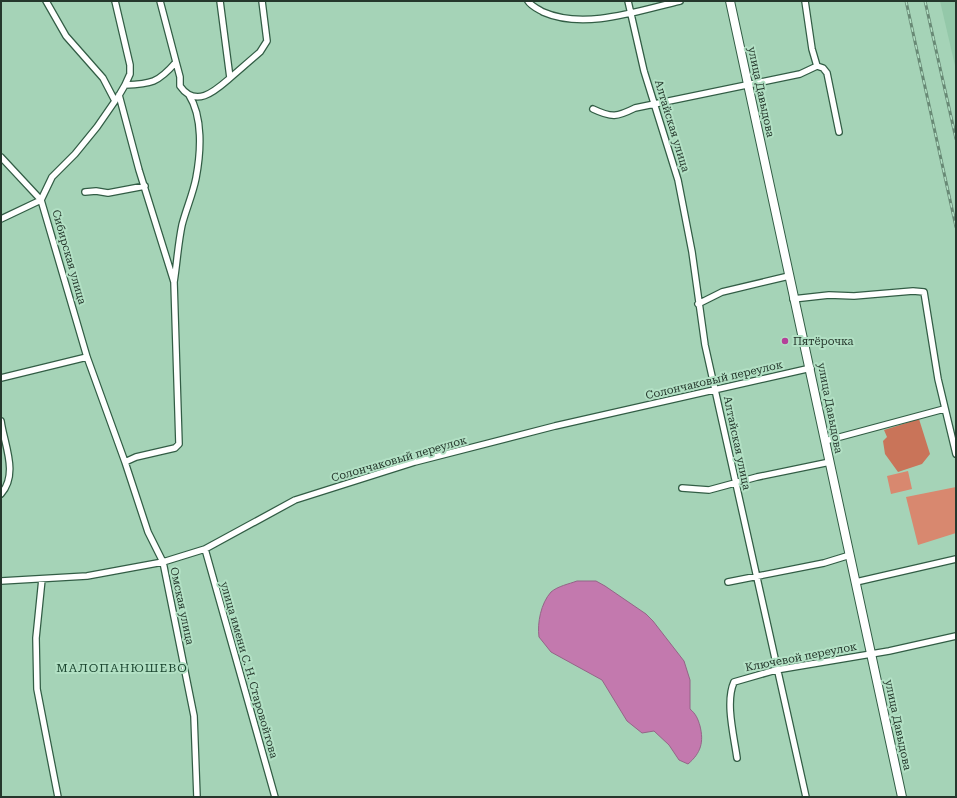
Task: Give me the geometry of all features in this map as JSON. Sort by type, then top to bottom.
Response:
[{"type":"main road","name":"улица Давыдова","points":[[730,1],[793,299],[811,368],[825,441],[902,797]]},
{"type":"street","points":[[46,1],[66,36],[103,78],[115,101]]},
{"type":"street","name":"Сибирская улица","points":[[115,1],[130,65],[130,74],[119,95],[97,127],[75,154],[52,177],[41,200],[87,357],[125,462],[148,532],[163,562]]},
{"type":"street","points":[[125,462],[136,457],[175,448],[179,444],[174,282],[182,226],[196,179],[198,159],[198,122],[193,102],[180,86],[180,76],[160,1]]},
{"type":"street","points":[[220,1],[230,78]]},
{"type":"street","points":[[188,95],[202,97],[211,94],[260,52],[267,42],[262,1]]},
{"type":"street","points":[[528,1],[539,10],[555,17],[584,20],[631,12],[680,1]]},
{"type":"street","name":"Алтайская улица","points":[[628,1],[644,71],[656,104],[678,180],[692,252],[705,346],[776,670],[806,797]]},
{"type":"street","points":[[805,1],[812,49],[817,66]]},
{"type":"street","points":[[125,85],[149,84],[168,71],[176,62]]},
{"type":"street","points":[[593,109],[606,115],[614,116],[635,108],[800,74],[817,66],[823,68],[827,73],[839,132]]},
{"type":"street","points":[[119,95],[174,282]]},
{"type":"street","points":[[1,157],[3,163],[41,200],[1,219]]},
{"type":"street","points":[[85,192],[96,190],[108,193],[145,186]]},
{"type":"street","points":[[698,304],[722,292],[789,276]]},
{"type":"street","points":[[793,299],[829,295],[854,296],[913,291],[924,292],[944,409],[956,454]]},
{"type":"street","points":[[1,378],[87,357]]},
{"type":"street","name":"Солончаковый переулок","points":[[1,581],[42,580],[87,576],[163,562],[205,549],[295,500],[408,464],[555,426],[811,368]]},
{"type":"street","points":[[825,441],[944,409]]},
{"type":"street","points":[[1,421],[10,462],[8,477],[1,494]]},
{"type":"street","points":[[682,488],[709,490],[757,477],[830,462]]},
{"type":"street","name":"улица имени С. Н. Старовойтова","points":[[205,549],[275,797]]},
{"type":"street","points":[[728,582],[824,563],[850,555]]},
{"type":"street","points":[[856,582],[956,559]]},
{"type":"street","name":"Омская улица","points":[[163,562],[194,716],[197,797]]},
{"type":"street","points":[[42,580],[36,638],[37,689],[58,797]]},
{"type":"street","name":"Ключевой переулок","points":[[737,758],[731,713],[731,690],[734,682],[776,670],[871,654],[956,636]]},
{"type":"shaded area","points":[[940,1],[956,1],[956,70]]},
{"type":"shaded area","points":[[919,419],[930,454],[922,464],[898,472],[885,454],[883,441],[887,437],[884,430]]},
{"type":"shaded area","points":[[908,471],[912,489],[891,494],[887,476]]},
{"type":"shaded area","points":[[956,487],[956,533],[918,545],[906,497]]},
{"type":"shaded area","points":[[577,581],[596,581],[646,614],[684,661],[690,680],[690,709],[698,719],[702,737],[699,751],[688,764],[679,760],[669,745],[654,731],[642,733],[627,721],[602,680],[551,652],[539,637],[540,613],[551,592],[564,585]]},
{"type":"railway","points":[[906,1],[956,227]]},
{"type":"railway","points":[[925,1],[956,139]]},
{"type":"place","name":"Пятёрочка","points":[[785,341]]},
{"type":"district","name":"МАЛОПАНЮШЕВО","points":[[122,668]]}]
